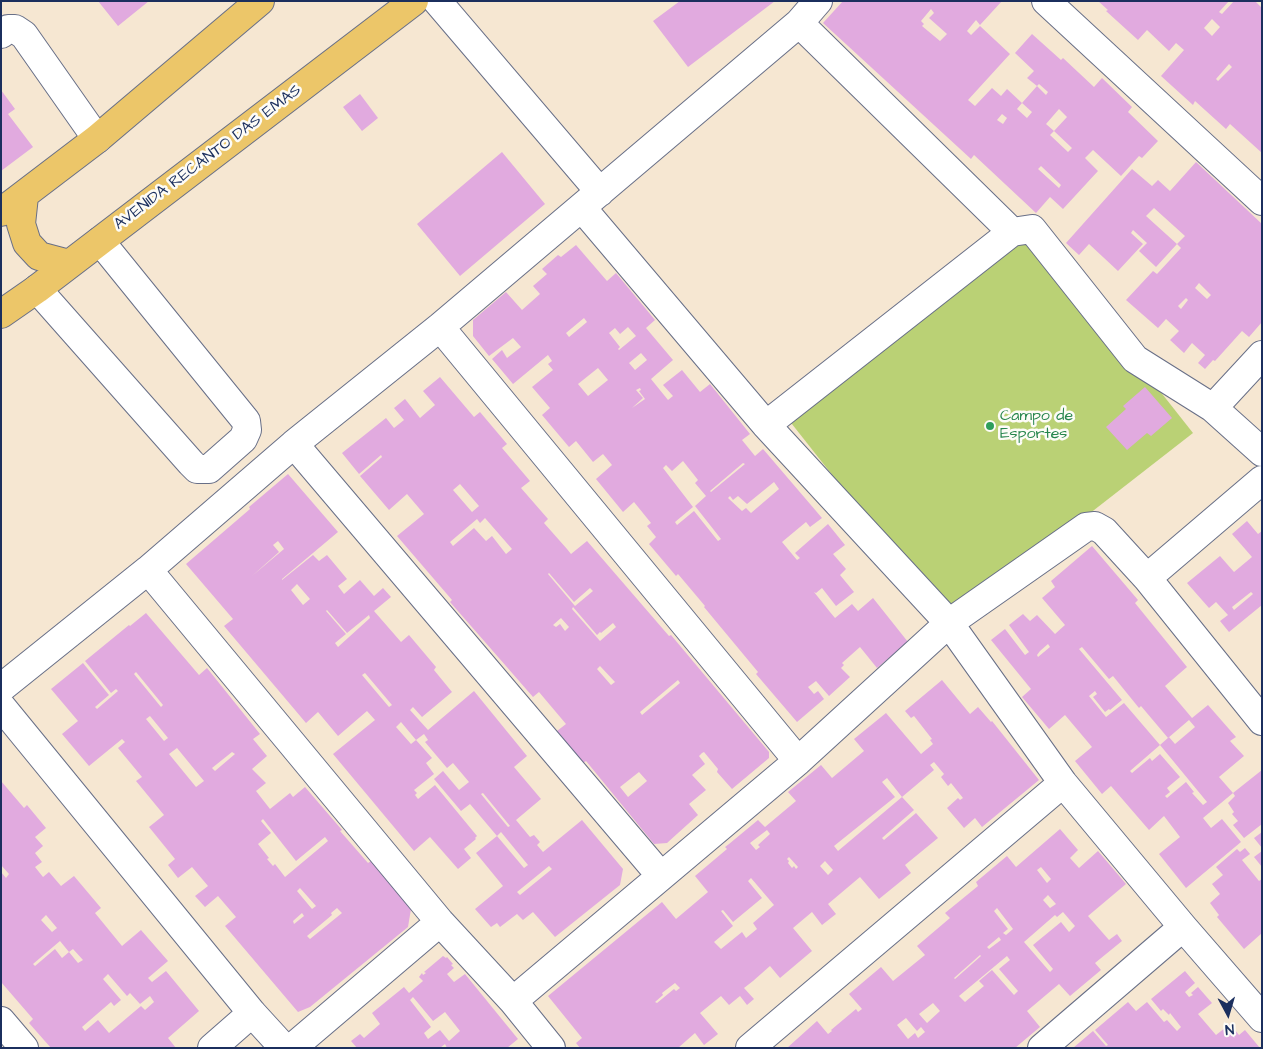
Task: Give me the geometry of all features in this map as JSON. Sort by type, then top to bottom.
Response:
[{"type":"main road","name":"AVENIDA RECANTO DAS EMAS","points":[[1,314],[37,289],[414,1]]},
{"type":"main road","points":[[1,212],[97,139],[255,3]]},
{"type":"main road","points":[[24,196],[20,224],[27,242],[39,256],[69,264]]},
{"type":"street","points":[[437,1],[766,425],[949,623],[1063,783],[1262,1018]]},
{"type":"street","points":[[1,688],[148,570],[294,444],[440,326],[591,200],[798,23],[818,1]]},
{"type":"street","points":[[1046,1],[1262,201]]},
{"type":"street","points":[[798,23],[1012,232]]},
{"type":"street","points":[[1,34],[8,29],[15,29],[24,35],[97,139]]},
{"type":"street","points":[[766,425],[1012,232],[1032,229],[1135,359],[1213,408],[1262,452]]},
{"type":"street","points":[[37,289],[191,463],[197,469],[208,469],[243,439],[247,430],[246,421],[100,241]]},
{"type":"street","points":[[440,326],[798,761]]},
{"type":"street","points":[[1213,408],[1262,355]]},
{"type":"street","points":[[294,444],[661,876]]},
{"type":"street","points":[[1147,578],[1262,480]]},
{"type":"street","points":[[513,1001],[798,761],[949,623],[1086,527],[1095,526],[1104,530],[1147,578],[1262,721]]},
{"type":"street","points":[[148,570],[440,922],[513,1001],[551,1048]]},
{"type":"street","points":[[1,706],[252,1013],[284,1048]]},
{"type":"street","points":[[750,1048],[1063,783]]},
{"type":"street","points":[[292,1048],[440,922]]},
{"type":"street","points":[[1042,1048],[1183,927]]},
{"type":"street","points":[[212,1048],[252,1013]]},
{"type":"street","points":[[1,1021],[24,1048]]},
{"type":"green space","name":"Campo de Esportes","points":[[1032,229],[1193,433],[949,623],[788,419]]},
{"type":"building","points":[[98,1],[149,1],[118,26]]},
{"type":"building","points":[[680,1],[775,1],[688,67],[653,21]]},
{"type":"building","points":[[843,1],[1002,1],[980,25],[976,20],[967,31],[971,35],[980,26],[1010,54],[968,100],[975,106],[992,88],[1001,96],[1007,89],[1022,103],[1037,86],[1027,78],[1034,71],[1015,53],[1032,34],[1061,60],[1063,58],[1094,87],[1102,78],[1132,107],[1128,112],[1158,141],[1142,158],[1139,156],[1121,176],[1093,150],[1085,158],[1098,171],[1063,209],[1050,197],[1036,213],[974,155],[971,159],[823,23]],"holes":[[[931,9],[934,13],[929,18],[947,34],[940,41],[922,26],[924,24],[921,21]],[[1039,84],[1048,92],[1046,95],[1037,86]],[[1022,103],[1032,112],[1027,118],[1017,109]],[[1059,109],[1067,117],[1054,131],[1046,124]],[[1002,114],[1007,118],[1003,124],[997,120]],[[1054,131],[1072,148],[1068,152],[1050,135]],[[1041,166],[1061,185],[1059,188],[1038,169]]]},
{"type":"building","points":[[1098,1],[1229,1],[1219,12],[1222,14],[1234,1],[1255,1],[1262,8],[1262,153],[1230,124],[1226,129],[1195,101],[1193,105],[1161,76],[1184,50],[1176,43],[1169,51],[1147,30],[1138,40],[1106,11],[1108,10]],"holes":[[[1212,19],[1220,27],[1212,36],[1204,28]],[[1229,64],[1232,67],[1218,81],[1216,79]]]},
{"type":"building","points":[[1,90],[15,109],[8,114],[33,147],[1,171]]},
{"type":"building","points":[[360,94],[378,118],[362,131],[343,107]]},
{"type":"building","points":[[502,152],[545,204],[460,276],[417,224]]},
{"type":"building","points":[[1196,162],[1262,224],[1262,322],[1249,337],[1242,331],[1215,361],[1213,360],[1205,369],[1198,363],[1205,355],[1192,343],[1184,353],[1170,340],[1179,331],[1166,319],[1158,328],[1126,300],[1153,271],[1157,274],[1181,248],[1177,244],[1156,267],[1139,251],[1147,243],[1133,230],[1131,233],[1143,244],[1118,271],[1089,244],[1079,255],[1066,243],[1132,169],[1152,186],[1158,180],[1170,191]],"holes":[[[1154,208],[1185,236],[1177,244],[1146,216]],[[1199,283],[1211,295],[1207,299],[1195,288]],[[1186,298],[1188,300],[1181,309],[1178,306]]]},
{"type":"building","points":[[576,245],[607,281],[616,273],[655,320],[646,328],[673,360],[651,379],[668,400],[673,396],[663,385],[682,370],[700,392],[710,384],[750,434],[742,440],[755,456],[763,449],[822,518],[810,527],[806,522],[782,542],[797,560],[800,558],[795,553],[828,524],[845,545],[833,554],[846,569],[840,575],[854,592],[836,606],[822,588],[816,593],[814,592],[835,618],[852,604],[858,611],[873,598],[908,642],[877,668],[860,647],[842,663],[844,665],[841,668],[850,677],[829,696],[816,681],[808,687],[814,694],[818,691],[824,699],[797,722],[756,674],[758,672],[705,606],[649,544],[656,537],[647,526],[651,523],[634,502],[623,512],[596,479],[612,465],[603,454],[593,462],[576,441],[569,447],[542,415],[550,408],[532,387],[553,370],[548,364],[552,361],[548,355],[513,384],[492,359],[502,350],[507,358],[521,347],[513,338],[489,356],[473,336],[473,320],[506,292],[522,310],[540,294],[533,286],[547,274],[542,269],[558,255],[561,257]],"holes":[[[584,318],[587,322],[569,337],[566,333]],[[628,327],[636,336],[619,350],[620,347],[609,333],[615,328],[620,334]],[[641,353],[647,360],[635,370],[629,363]],[[598,368],[608,380],[588,396],[578,384]],[[640,388],[641,390],[639,391],[645,399],[632,408],[643,398],[636,390]],[[683,461],[698,480],[695,483],[706,496],[695,506],[721,539],[718,541],[694,511],[677,525],[675,522],[693,507],[663,468],[666,465],[672,471]],[[743,463],[745,464],[711,492]],[[774,482],[779,489],[751,513],[746,508],[742,511],[728,498],[730,496],[733,500],[738,496],[747,504]]]},
{"type":"building","points":[[440,377],[474,417],[480,412],[507,444],[502,448],[530,481],[521,488],[548,519],[544,523],[571,554],[587,541],[669,636],[671,635],[769,752],[769,758],[732,789],[717,772],[718,769],[704,752],[702,753],[699,756],[705,764],[692,775],[706,790],[689,804],[698,815],[667,843],[654,844],[586,761],[583,763],[557,731],[566,724],[539,692],[533,697],[450,602],[452,600],[397,536],[424,514],[407,494],[389,510],[360,476],[382,457],[381,455],[359,474],[342,453],[386,418],[394,428],[404,420],[394,408],[405,399],[420,418],[435,405],[423,391]],"holes":[[[460,484],[479,506],[472,512],[453,490]],[[485,518],[512,549],[506,554],[492,536],[486,541],[474,528],[453,546],[450,542],[477,519],[480,523]],[[549,573],[574,602],[590,588],[593,591],[575,606],[548,574]],[[573,607],[597,635],[613,623],[616,627],[600,641],[572,609]],[[561,618],[569,627],[565,631],[560,624],[556,627],[553,625]],[[600,666],[615,682],[611,685],[597,669]],[[678,680],[680,683],[642,715],[640,712]],[[639,772],[647,781],[628,797],[620,787]]]},
{"type":"building","points":[[1145,387],[1172,418],[1151,436],[1147,433],[1127,450],[1106,427],[1126,409],[1123,406]]},
{"type":"building","points":[[288,474],[338,532],[282,580],[313,555],[319,561],[327,555],[347,579],[338,586],[344,594],[360,580],[374,596],[383,588],[391,597],[374,611],[401,642],[409,635],[436,667],[434,670],[452,692],[422,717],[413,707],[410,710],[428,730],[474,691],[527,756],[514,767],[541,799],[516,820],[530,837],[534,835],[540,842],[537,845],[543,852],[582,820],[623,869],[620,885],[555,937],[533,912],[523,920],[517,914],[500,927],[497,923],[491,927],[475,909],[503,886],[476,853],[497,836],[470,804],[461,811],[434,779],[443,771],[459,790],[469,782],[453,763],[447,768],[425,742],[428,740],[424,734],[416,740],[432,758],[426,763],[434,774],[414,790],[417,793],[415,795],[418,799],[435,785],[477,836],[464,849],[471,858],[458,869],[430,837],[414,851],[333,754],[375,720],[367,711],[338,736],[318,712],[306,723],[224,626],[233,619],[186,564],[250,509],[249,507]],"holes":[[[278,541],[284,549],[252,576],[279,552],[273,545]],[[297,584],[310,599],[303,605],[291,590]],[[327,610],[347,633],[369,615],[370,618],[338,647],[335,643],[346,634],[326,611]],[[365,673],[392,705],[389,707],[362,675]],[[401,722],[416,740],[411,744],[396,727]],[[483,793],[510,826],[508,827],[481,794]],[[501,832],[528,865],[524,868],[497,836]],[[549,866],[552,869],[520,895],[517,892]]]},
{"type":"building","points":[[1247,521],[1258,534],[1262,531],[1262,605],[1229,632],[1220,621],[1228,615],[1216,602],[1209,608],[1187,583],[1220,556],[1234,572],[1252,557],[1232,534]],"holes":[[[1251,592],[1253,594],[1234,610],[1232,607]]]},
{"type":"building","points":[[1092,546],[1138,600],[1135,603],[1187,667],[1165,686],[1192,718],[1208,705],[1236,737],[1230,741],[1244,756],[1219,777],[1233,793],[1203,818],[1211,828],[1222,819],[1241,842],[1186,888],[1159,854],[1180,837],[1164,816],[1149,830],[1111,786],[1102,794],[1075,761],[1092,747],[1065,715],[1049,729],[1022,697],[1031,689],[991,640],[1005,629],[1025,655],[1029,652],[1009,625],[1023,614],[1030,621],[1037,615],[1055,634],[1065,625],[1042,598],[1055,587],[1051,581]],"holes":[[[1048,644],[1050,647],[1038,657],[1037,655],[1040,651]],[[1082,647],[1109,679],[1113,676],[1139,708],[1141,706],[1168,738],[1160,745],[1124,703],[1106,717],[1089,696],[1095,691],[1097,694],[1093,697],[1105,712],[1122,700],[1079,649]],[[1189,720],[1195,727],[1175,744],[1169,737]],[[1160,745],[1207,802],[1203,805],[1192,793],[1194,792],[1186,782],[1167,798],[1165,796],[1170,792],[1167,788],[1180,777],[1160,754],[1152,761],[1150,758],[1132,773],[1130,771]]]},
{"type":"building","points":[[146,613],[199,675],[207,668],[260,734],[253,739],[267,756],[252,769],[266,783],[256,791],[270,809],[290,793],[293,797],[305,787],[342,830],[340,831],[368,863],[371,861],[411,909],[408,927],[310,1007],[298,1012],[225,926],[236,917],[218,896],[205,907],[195,896],[208,886],[192,867],[178,878],[168,865],[175,859],[149,827],[164,815],[136,781],[142,777],[118,748],[125,742],[122,739],[89,766],[62,734],[78,721],[51,689],[83,663],[109,695],[95,707],[97,709],[118,691],[116,689],[111,693],[85,661]],"holes":[[[136,672],[163,705],[161,707],[134,674]],[[150,716],[168,738],[164,741],[146,719]],[[177,748],[204,781],[196,787],[169,754]],[[232,752],[235,754],[215,771],[212,768]],[[263,819],[296,861],[325,837],[328,841],[285,877],[275,864],[273,866],[267,859],[269,858],[258,844],[271,833],[261,821]],[[300,888],[316,906],[312,909],[297,891]],[[337,908],[342,913],[310,939],[307,936],[332,915],[331,913]],[[302,913],[304,916],[294,924],[293,921]]]},
{"type":"building","points":[[942,680],[970,714],[978,707],[992,721],[1039,780],[982,827],[975,818],[964,828],[947,808],[958,798],[960,800],[963,798],[951,783],[948,786],[941,777],[944,774],[934,762],[930,765],[934,770],[902,797],[914,810],[882,838],[884,840],[916,813],[938,838],[905,865],[911,873],[879,899],[860,877],[828,904],[836,914],[822,925],[812,912],[793,928],[812,951],[780,978],[770,966],[744,988],[754,999],[747,1005],[740,996],[729,1005],[721,996],[700,1013],[718,1034],[704,1045],[695,1033],[678,1048],[580,1048],[576,1043],[582,1038],[548,996],[662,902],[676,919],[708,892],[695,876],[727,849],[725,847],[758,820],[765,827],[796,801],[788,792],[821,765],[832,778],[864,751],[854,739],[886,713],[921,754],[933,744],[930,740],[932,739],[914,716],[911,718],[905,711]],"holes":[[[887,778],[902,797],[838,851],[834,846],[895,797],[882,782]],[[767,830],[770,834],[758,845],[760,847],[756,850],[750,843]],[[789,857],[798,867],[796,869],[794,866],[792,868],[787,859]],[[825,861],[833,870],[828,875],[820,866]],[[751,878],[774,905],[753,923],[757,929],[746,938],[742,932],[721,949],[714,942],[733,926],[721,911],[723,910],[733,922],[762,898],[748,881]],[[675,983],[680,988],[676,991],[674,989],[657,1003],[655,1002],[663,995],[662,993]]]},
{"type":"building","points":[[1262,770],[1262,824],[1244,838],[1233,825],[1238,821],[1232,814],[1234,812],[1228,803],[1235,796],[1233,793]]},
{"type":"building","points":[[1,781],[24,808],[27,805],[46,828],[35,837],[43,846],[35,853],[42,862],[35,867],[43,877],[49,872],[61,886],[74,876],[101,908],[95,913],[122,946],[141,930],[168,961],[148,978],[152,982],[166,971],[199,1011],[168,1038],[176,1048],[51,1048],[29,1023],[33,1019],[1,982],[1,872],[6,878],[9,874],[1,865]],"holes":[[[46,915],[57,928],[52,932],[41,920]],[[60,941],[69,952],[62,958],[55,949],[35,966],[33,964]],[[73,949],[83,960],[78,963],[69,952]],[[108,974],[127,996],[130,993],[140,1004],[150,996],[154,1002],[145,1010],[141,1006],[109,1033],[98,1020],[85,1031],[82,1027],[111,1002],[114,1006],[121,1000],[103,979]]]},
{"type":"building","points":[[1060,829],[1078,850],[1070,858],[1079,868],[1098,851],[1126,884],[1088,916],[1109,940],[1117,934],[1122,941],[1095,963],[1101,970],[1070,996],[1059,984],[1027,1011],[1040,1027],[1015,1048],[787,1048],[817,1021],[828,1034],[856,1009],[858,1012],[862,1009],[849,994],[881,967],[893,981],[925,955],[917,946],[950,918],[945,913],[978,886],[976,882],[1007,856],[1016,867]],"holes":[[[1041,867],[1051,879],[1047,883],[1037,870]],[[1048,895],[1056,904],[1050,908],[1043,900]],[[997,908],[1013,929],[1006,935],[1003,933],[1008,929],[994,911]],[[1063,912],[1075,926],[1069,932],[1061,922],[1033,945],[1053,969],[1050,972],[1024,942],[1055,915],[1057,917]],[[999,937],[1001,940],[989,949],[987,947]],[[981,956],[955,979],[954,978]],[[1007,956],[1010,960],[999,969],[1018,991],[1014,995],[992,970],[979,981],[984,986],[965,1002],[959,996]],[[933,1003],[940,1011],[927,1023],[919,1014]],[[906,1018],[917,1031],[921,1027],[925,1032],[918,1038],[915,1033],[908,1039],[897,1025]]]},
{"type":"building","points":[[1262,832],[1262,848],[1254,838]]},
{"type":"building","points":[[1245,848],[1250,854],[1242,860],[1259,881],[1262,879],[1262,933],[1244,949],[1217,917],[1219,915],[1210,903],[1220,894],[1212,884],[1223,875],[1216,867],[1237,849],[1240,852]]},
{"type":"building","points":[[1262,851],[1262,867],[1254,857]]},
{"type":"building","points":[[443,956],[447,957],[454,968],[447,974],[454,982],[465,974],[518,1039],[507,1048],[447,1048],[445,1044],[440,1048],[357,1048],[351,1041],[360,1034],[364,1038],[380,1024],[372,1013],[404,987],[409,993],[423,981],[419,977],[422,973],[423,975],[426,973],[424,972]],"holes":[[[413,997],[433,1021],[445,1012],[460,1031],[449,1041],[440,1030],[428,1039],[424,1033],[431,1027],[410,1000]]]},
{"type":"building","points":[[1185,971],[1195,983],[1185,992],[1189,997],[1193,995],[1191,993],[1198,987],[1212,1003],[1198,1014],[1216,1035],[1230,1024],[1239,1035],[1245,1030],[1260,1048],[1073,1048],[1093,1031],[1106,1046],[1108,1045],[1095,1030],[1128,1002],[1136,1011],[1147,1002],[1164,1022],[1167,1020],[1177,1031],[1181,1027],[1170,1013],[1169,1015],[1163,1009],[1161,1011],[1151,999]]},
{"type":"place","name":"Campo de Esportes","points":[[990,426]]}]
